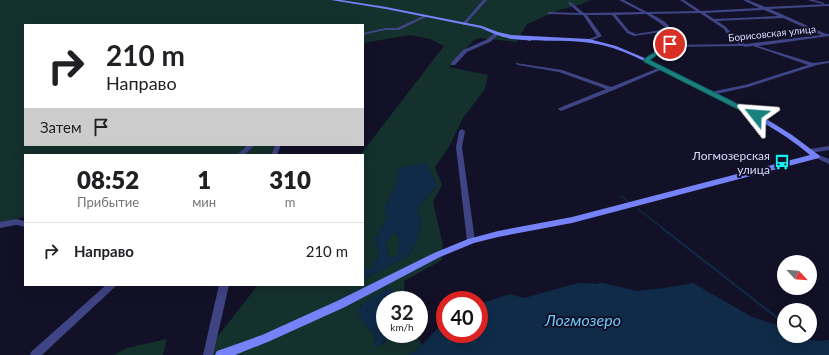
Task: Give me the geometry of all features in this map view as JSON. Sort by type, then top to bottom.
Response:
[{"type":"street","points":[[332,0],[386,8],[424,17],[482,27],[497,34],[519,38],[588,41],[611,46],[663,68],[768,122],[813,154],[829,162]]},
{"type":"street","points":[[464,24],[485,0]]},
{"type":"street","points":[[622,0],[663,23],[670,30],[672,41],[668,46],[646,60]]},
{"type":"street","points":[[682,0],[714,20],[746,46]]},
{"type":"street","points":[[745,0],[827,35]]},
{"type":"street","points":[[809,0],[829,5]]},
{"type":"street","points":[[570,3],[584,14],[600,36],[588,41]]},
{"type":"street","points":[[549,13],[612,14],[702,12],[829,5]]},
{"type":"street","points":[[612,14],[628,32],[636,34],[670,30]]},
{"type":"street","points":[[364,34],[385,29],[398,29],[424,17]]},
{"type":"street","points":[[714,20],[785,17]]},
{"type":"street","points":[[453,64],[465,50],[488,41],[497,34]]},
{"type":"street","name":"Борисовская улица","points":[[668,46],[753,46],[827,35]]},
{"type":"street","points":[[753,46],[813,65]]},
{"type":"street","points":[[712,93],[746,86],[813,65],[829,62]]},
{"type":"street","points":[[518,64],[560,71],[612,88]]},
{"type":"street","points":[[561,109],[663,68]]},
{"type":"street","points":[[462,131],[459,147],[471,242]]},
{"type":"street","points":[[241,154],[251,146]]},
{"type":"street","points":[[221,355],[266,338],[341,304],[437,255],[471,242],[498,234],[572,220],[813,154],[829,148]]},
{"type":"street","points":[[0,225],[16,222],[24,224]]},
{"type":"street","points":[[35,355],[111,286]]},
{"type":"street","points":[[208,355],[224,286]]},
{"type":"green space","points":[[0,0],[591,0],[560,10],[527,24],[516,42],[480,38],[474,40],[449,67],[488,75],[485,89],[463,118],[449,147],[435,167],[442,185],[433,202],[443,245],[442,260],[404,281],[405,291],[389,291],[386,289],[384,291],[376,291],[376,297],[360,306],[359,317],[375,336],[374,343],[421,343],[422,345],[409,355],[203,355],[257,286],[364,286],[364,279],[409,255],[417,241],[421,222],[418,211],[419,206],[437,186],[427,165],[401,167],[397,171],[397,182],[384,210],[387,217],[375,239],[379,255],[372,269],[364,270],[364,154],[361,154],[444,46],[430,39],[410,35],[364,43],[364,24],[24,24],[24,146],[274,146],[270,154],[24,154],[24,217],[0,223]]},
{"type":"green space","points":[[393,233],[396,233],[399,238],[398,255],[392,258],[388,256],[386,242]]},
{"type":"green space","points":[[167,339],[163,355],[114,355],[127,348]]},
{"type":"water","points":[[426,163],[437,186],[419,206],[418,211],[421,222],[417,241],[409,255],[364,279],[364,269],[372,269],[379,255],[375,239],[387,217],[384,210],[397,182],[397,171],[401,167]],"holes":[[[393,233],[396,233],[399,238],[398,255],[392,258],[388,256],[386,242]]]},
{"type":"water","name":"Логмозеро","points":[[599,282],[637,291],[693,283],[752,317],[777,325],[777,343],[817,343],[817,341],[829,340],[829,355],[409,355],[424,343],[428,343],[428,338],[436,330],[436,343],[488,343],[488,301],[510,294],[524,298],[578,283],[599,284]]},
{"type":"water","points":[[386,289],[392,289],[393,291],[383,291]]},
{"type":"water","points":[[376,296],[376,343],[383,343],[379,347],[375,346],[375,336],[359,317],[358,311],[366,302]]},
{"type":"waterway","points":[[621,196],[630,203]]},
{"type":"waterway","points":[[638,209],[664,229]]},
{"type":"waterway","points":[[662,228],[777,318]]},
{"type":"place","name":"Логмозерская улица","points":[[782,162]]},
{"type":"route","points":[[670,44],[646,60],[756,115]]}]
